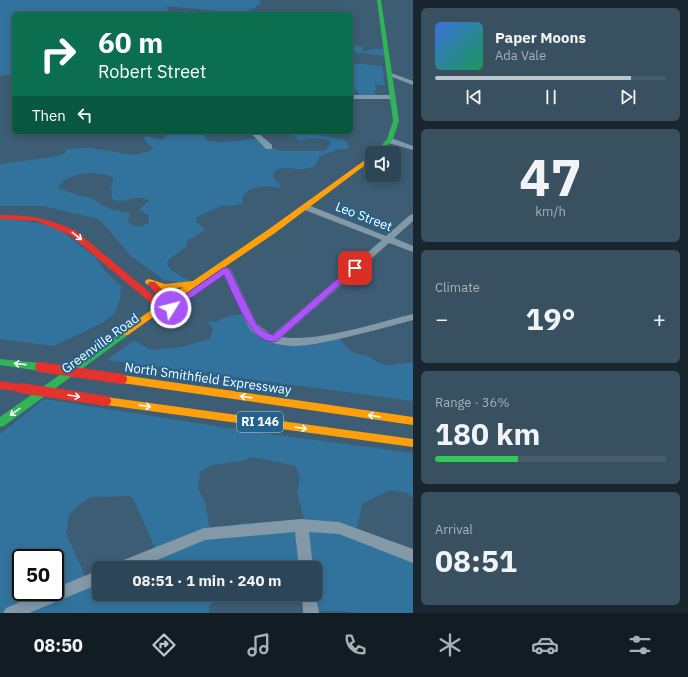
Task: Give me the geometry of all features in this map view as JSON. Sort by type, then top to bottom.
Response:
[{"type":"main road","points":[[379,0],[396,120],[394,134],[391,141],[385,146]]},
{"type":"main road","name":"Greenville Road","points":[[0,432],[170,305],[195,283],[272,231],[365,162]]},
{"type":"main road","points":[[0,211],[45,214],[61,218],[85,231]]},
{"type":"main road","points":[[0,217],[23,217],[48,221],[73,232],[161,307]]},
{"type":"main road","name":"Greenville Road","points":[[0,423],[161,307],[170,305],[226,270],[272,231]]},
{"type":"main road","points":[[142,277],[152,284],[170,305]]},
{"type":"main road","points":[[152,284],[168,287],[195,283]]},
{"type":"main road","points":[[149,316],[152,308],[150,297]]},
{"type":"main road","name":"North Smithfield Expressway","points":[[0,362],[413,421]]},
{"type":"main road","name":"RI 146","points":[[0,385],[413,443]]},
{"type":"street","points":[[389,74],[413,83]]},
{"type":"street","points":[[353,97],[393,97]]},
{"type":"street","points":[[255,134],[269,147]]},
{"type":"street","points":[[391,141],[413,148]]},
{"type":"street","name":"Leo Street","points":[[305,207],[413,249]]},
{"type":"street","points":[[274,339],[413,217]]},
{"type":"street","points":[[226,270],[253,326],[260,334],[274,339],[288,342],[300,342],[358,332],[413,317]]},
{"type":"street","points":[[138,561],[204,534],[301,525],[339,528],[413,556]]},
{"type":"street","points":[[301,525],[305,561]]},
{"type":"street","points":[[11,613],[92,580]]},
{"type":"street","points":[[310,601],[311,613]]},
{"type":"shaded area","points":[[0,0],[260,0],[259,1],[261,3],[255,8],[250,9],[248,12],[225,12],[166,6],[170,12],[12,12],[12,74],[0,76]]},
{"type":"shaded area","points":[[353,45],[364,47],[362,49],[365,52],[371,49],[385,49],[386,56],[353,52]]},
{"type":"shaded area","points":[[353,63],[382,66],[385,86],[374,84],[377,90],[374,91],[377,96],[360,96],[353,88]]},
{"type":"shaded area","points":[[166,134],[203,134],[207,140],[211,142],[232,142],[259,138],[280,151],[325,151],[330,142],[329,140],[318,139],[307,139],[300,141],[291,134],[318,135],[345,140],[349,145],[348,149],[339,149],[320,156],[315,166],[304,169],[279,169],[273,174],[275,180],[281,184],[279,188],[264,186],[254,188],[242,197],[243,203],[234,206],[223,205],[195,218],[205,230],[187,241],[186,247],[169,259],[167,264],[171,270],[192,282],[191,285],[164,280],[131,256],[99,219],[42,206],[0,206],[0,164],[54,157],[65,153],[66,149],[89,148],[134,155],[154,150],[143,138],[147,136],[162,140],[167,136]],"holes":[[[91,173],[108,175],[114,179],[111,187],[112,199],[122,201],[140,198],[149,201],[139,209],[149,216],[148,223],[142,226],[135,226],[128,222],[130,213],[110,209],[91,198],[58,188],[68,178],[76,175]]]},
{"type":"shaded area","points":[[0,218],[54,225],[95,257],[104,270],[121,286],[120,299],[115,313],[102,323],[54,346],[0,339]]},
{"type":"shaded area","points":[[246,313],[259,332],[282,340],[338,336],[350,350],[368,356],[382,364],[390,365],[413,363],[413,401],[107,360],[134,340],[150,350],[181,347],[210,339],[213,329],[207,321],[216,322],[226,317]]},
{"type":"shaded area","points":[[44,399],[234,429],[413,453],[413,498],[408,493],[390,490],[362,504],[356,531],[413,555],[413,613],[310,611],[313,601],[322,601],[322,561],[126,561],[155,548],[134,500],[129,496],[91,497],[76,507],[69,515],[66,533],[85,576],[92,574],[92,601],[215,601],[209,606],[209,613],[0,613],[0,434]],"holes":[[[253,457],[296,466],[300,479],[297,492],[305,523],[243,523],[210,530],[205,503],[198,488],[200,472],[212,465],[243,461]]]},
{"type":"traffic: fast","points":[[379,0],[396,121],[394,131],[384,146]]},
{"type":"traffic: fast","points":[[0,423],[125,333]]},
{"type":"traffic: fast","points":[[0,362],[40,367]]},
{"type":"traffic: slow","points":[[125,333],[272,231],[365,162]]},
{"type":"traffic: slow","points":[[149,282],[165,287],[195,283]]},
{"type":"traffic: slow","points":[[122,379],[413,421]]},
{"type":"traffic: slow","points":[[106,401],[413,443]]},
{"type":"traffic: jam","points":[[0,217],[38,219],[73,233],[161,307],[171,308],[169,302],[152,284]]},
{"type":"traffic: jam","points":[[40,367],[122,379]]},
{"type":"traffic: jam","points":[[0,385],[21,388]]},
{"type":"traffic: jam","points":[[21,388],[106,401]]},
{"type":"route","points":[[171,308],[226,270],[231,284],[253,326],[260,334],[274,339],[355,268]]}]
